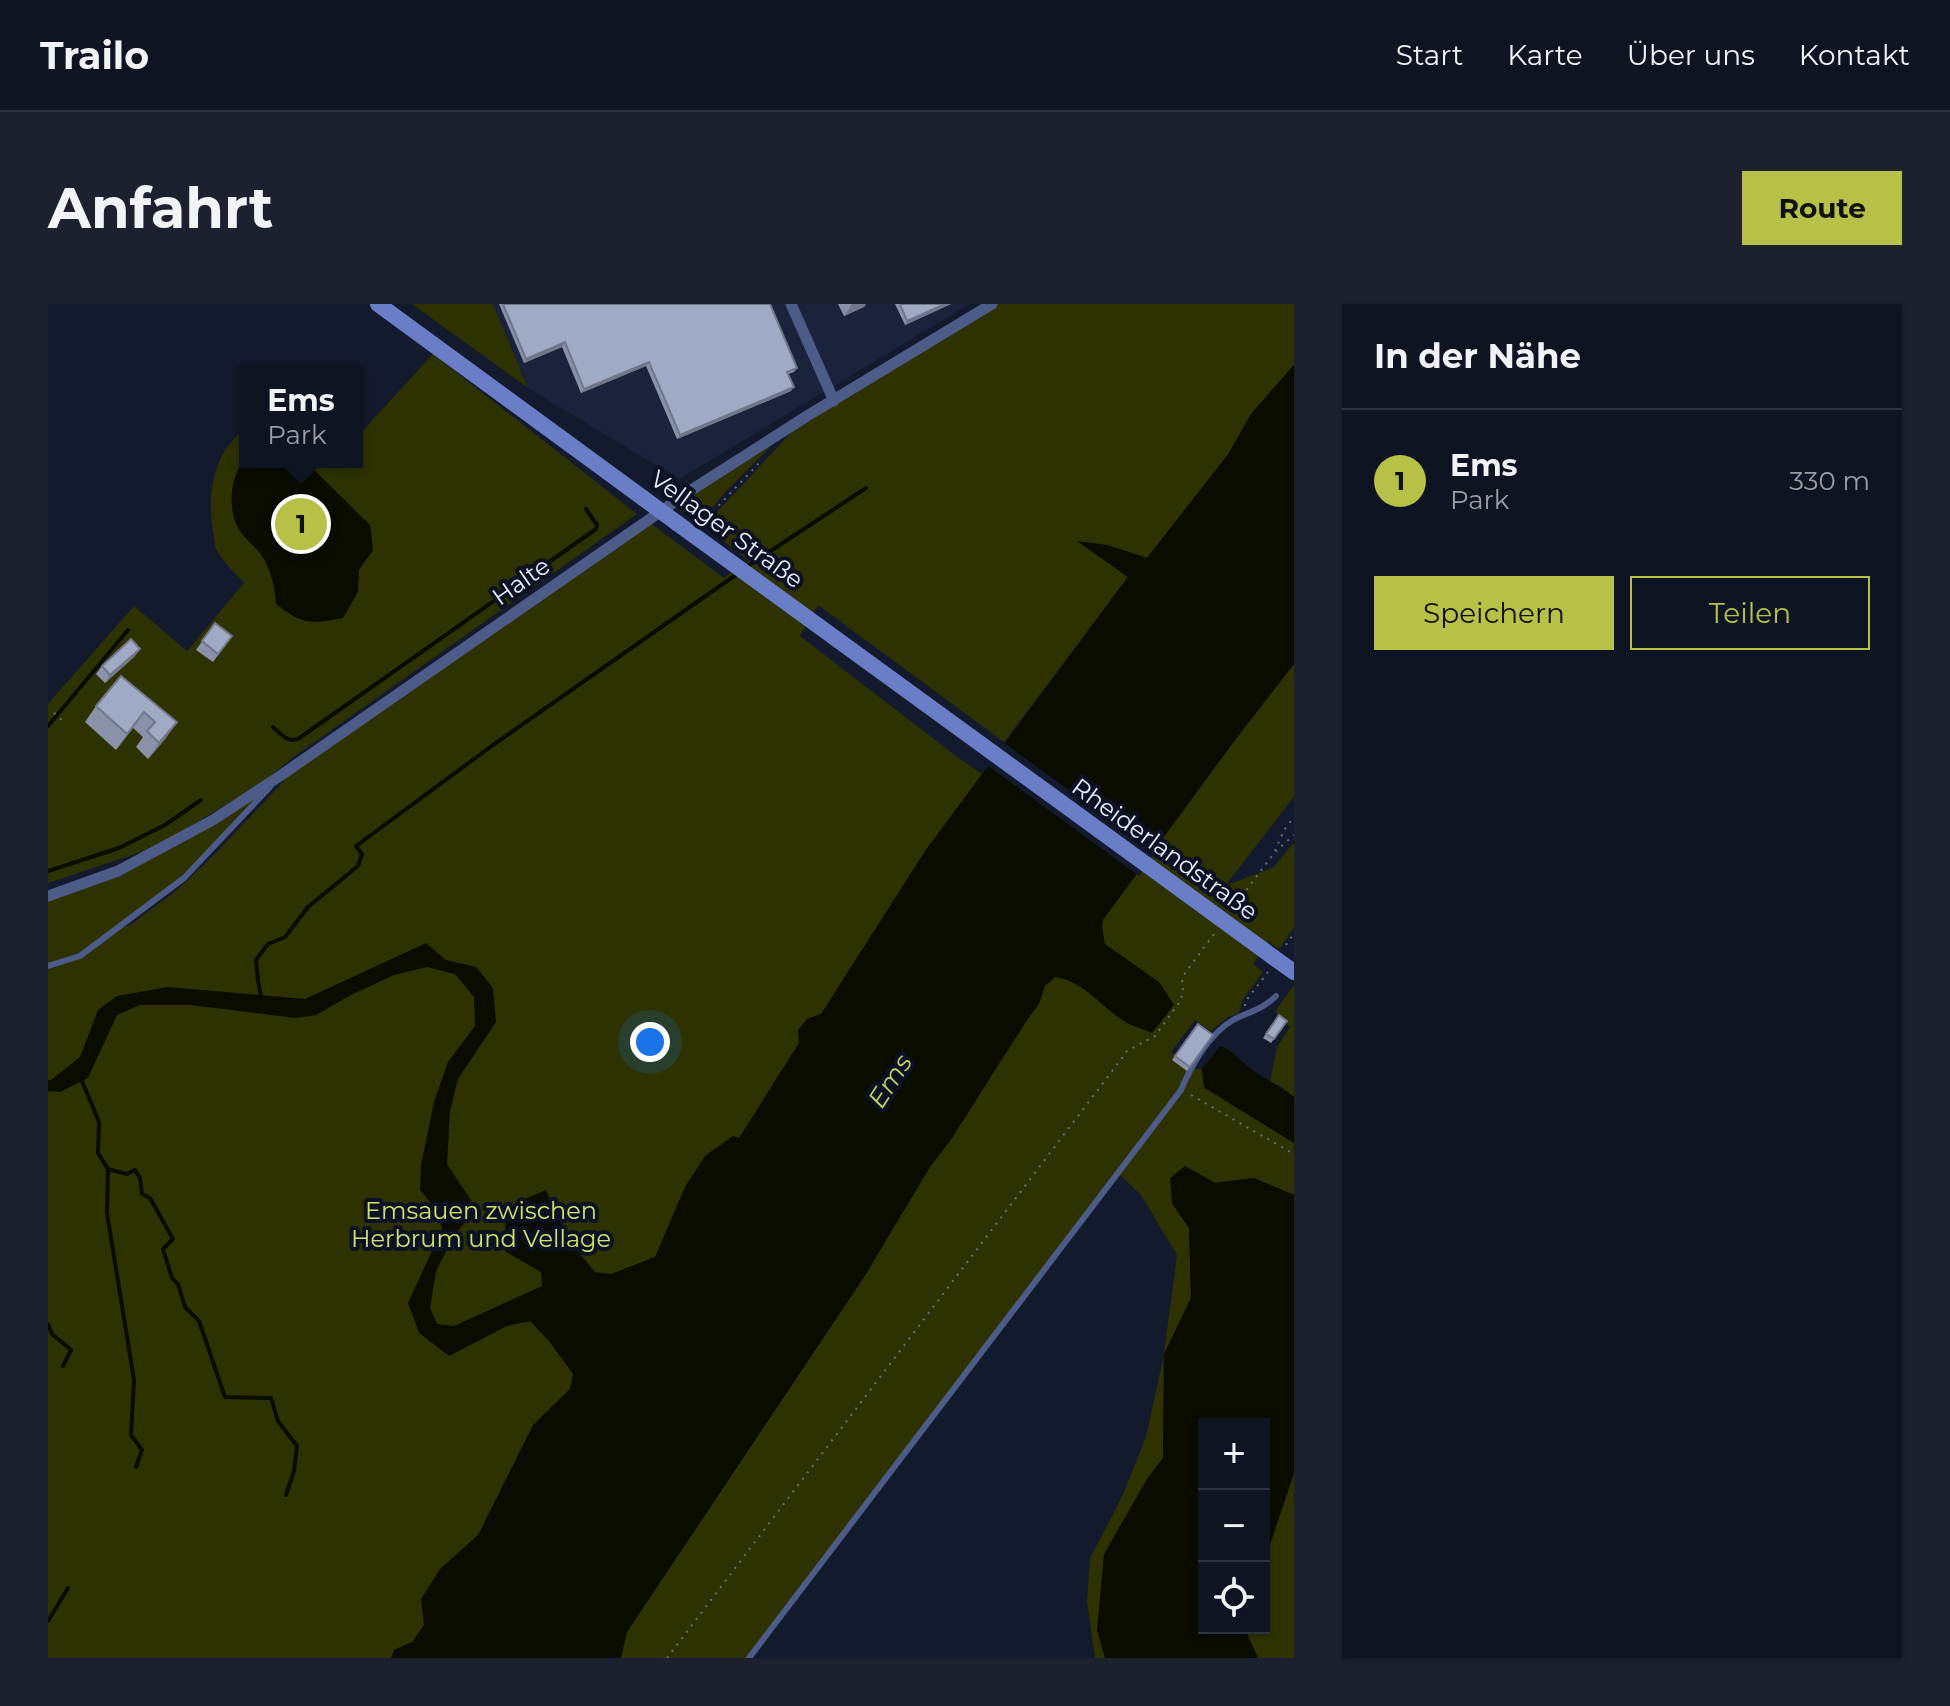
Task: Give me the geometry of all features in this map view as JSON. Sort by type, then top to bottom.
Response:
[{"type":"main road","name":"Vellager Straße","points":[[378,304],[1047,793]]},
{"type":"main road","name":"Rheiderlandstraße","points":[[1047,793],[1277,955],[1294,972]]},
{"type":"street","points":[[791,304],[834,401]]},
{"type":"street","name":"Halte","points":[[48,896],[118,871],[213,820],[671,503],[992,304]]},
{"type":"lane","points":[[48,966],[80,956],[184,878],[280,776]]},
{"type":"lane","points":[[749,1658],[1181,1090],[1189,1070],[1218,1032],[1230,1022],[1268,1004],[1276,996]]},
{"type":"path","points":[[699,526],[767,454]]},
{"type":"path","points":[[54,713],[65,723]]},
{"type":"path","points":[[1275,852],[1284,830],[1294,817]]},
{"type":"path","points":[[1230,912],[1275,852],[1294,835]]},
{"type":"path","points":[[667,1658],[1127,1051],[1155,1036],[1181,1000],[1185,973],[1221,924]]},
{"type":"path","points":[[1246,1015],[1245,1002],[1294,933]]},
{"type":"path","points":[[1181,1090],[1294,1154]]},
{"type":"shaded area","points":[[493,304],[970,304],[679,479],[528,388]]},
{"type":"green space","points":[[412,304],[493,304],[528,388]]},
{"type":"green space","name":"Emsauen zwischen Herbrum und Vellage","points":[[998,304],[1294,304],[1294,365],[1251,414],[1229,453],[1147,558],[1107,545],[1079,542],[1128,577],[1004,742],[818,605],[800,636],[956,756],[1132,879],[1294,664],[1294,797],[1225,886],[1274,867],[1294,842],[1294,928],[1279,949],[1269,942],[1253,964],[1263,972],[1242,1001],[1239,1013],[1228,1017],[1211,1031],[1195,1020],[1171,1052],[1189,1069],[1202,1069],[1204,1088],[1294,1143],[1294,1195],[1254,1178],[1215,1183],[1185,1166],[1172,1203],[1189,1228],[1191,1298],[1164,1355],[1163,1458],[1147,1479],[1097,1630],[1105,1658],[1095,1658],[1087,1601],[1090,1558],[1122,1497],[1146,1437],[1164,1354],[1177,1255],[1141,1195],[1118,1173],[749,1658],[48,1658],[48,899],[125,870],[271,785],[210,850],[118,929],[130,925],[176,891],[298,766],[649,522],[724,578],[749,561],[705,525],[797,426]]},
{"type":"green space","points":[[433,354],[637,514],[296,755],[258,786],[141,852],[48,883],[48,704],[134,606],[187,651],[244,583],[216,549],[211,517],[212,488],[219,462],[239,434],[239,468],[363,468],[363,430]]},
{"type":"green space","points":[[781,436],[702,520],[696,521],[674,506]]},
{"type":"green space","points":[[1294,985],[1294,1097],[1270,1082],[1277,1047],[1290,1027],[1275,1011]]},
{"type":"green space","points":[[1294,1473],[1294,1658],[1258,1658],[1247,1634],[1270,1634],[1270,1544]]},
{"type":"water","points":[[1294,365],[1294,664],[1103,920],[1105,944],[1159,982],[1174,1005],[1152,1033],[1129,1024],[1076,984],[1055,977],[1045,986],[1039,1004],[930,1167],[866,1274],[627,1632],[621,1658],[391,1658],[394,1650],[412,1642],[424,1625],[421,1599],[440,1569],[478,1535],[533,1425],[570,1389],[573,1374],[530,1321],[507,1326],[449,1356],[419,1333],[408,1303],[442,1229],[437,1210],[420,1190],[421,1165],[434,1102],[448,1062],[475,1026],[474,997],[455,974],[427,967],[394,975],[316,1015],[296,1018],[190,1005],[140,1005],[117,1015],[88,1078],[60,1092],[48,1091],[48,1080],[80,1057],[98,1010],[117,996],[168,987],[305,999],[426,943],[446,960],[476,967],[493,988],[496,1022],[458,1079],[450,1111],[447,1164],[477,1209],[455,1234],[436,1271],[430,1308],[437,1324],[454,1326],[542,1286],[541,1272],[506,1252],[505,1219],[515,1203],[546,1190],[571,1243],[595,1272],[611,1274],[655,1257],[685,1187],[705,1156],[733,1136],[739,1138],[799,1043],[798,1030],[807,1019],[821,1014],[925,851],[1128,577],[1077,541],[1107,545],[1147,558],[1229,453],[1251,414]]},
{"type":"water","points":[[239,468],[312,468],[370,525],[373,550],[359,570],[358,592],[343,618],[307,621],[276,604],[267,566],[259,551],[240,531],[234,518],[232,501]]},
{"type":"water","points":[[1220,1046],[1294,1097],[1294,1143],[1204,1087],[1202,1069]]},
{"type":"water","points":[[1185,1166],[1215,1183],[1254,1178],[1294,1195],[1294,1473],[1270,1544],[1270,1418],[1198,1418],[1198,1634],[1247,1634],[1258,1658],[1105,1658],[1097,1630],[1104,1554],[1147,1479],[1163,1458],[1164,1354],[1191,1298],[1189,1228],[1172,1203],[1170,1178]]},
{"type":"pier","points":[[1000,740],[1155,853],[1139,876],[984,763]]},
{"type":"building","points":[[503,304],[770,304],[797,368],[787,372],[794,387],[680,435],[649,362],[584,389],[565,342],[526,359]]},
{"type":"building","points":[[900,304],[945,304],[907,321]]},
{"type":"building","points":[[215,623],[232,636],[218,654],[202,641]]},
{"type":"building","points":[[131,639],[140,649],[110,675],[102,666]]},
{"type":"building","points":[[121,676],[177,722],[159,743],[147,731],[155,722],[144,712],[127,734],[96,706]]},
{"type":"building","points":[[1279,1015],[1287,1021],[1274,1039],[1266,1034]]},
{"type":"building","points":[[1198,1024],[1213,1035],[1190,1067],[1175,1056]]},
{"type":"waterway","points":[[748,566],[866,488]]},
{"type":"waterway","points":[[273,727],[288,739],[298,739],[596,529],[597,525],[586,509]]},
{"type":"waterway","points":[[261,996],[256,960],[268,944],[285,937],[308,907],[358,866],[362,854],[356,846],[493,745],[737,574]]},
{"type":"waterway","points":[[48,726],[128,630]]},
{"type":"waterway","points":[[48,871],[119,848],[165,825],[201,800]]},
{"type":"waterway","points":[[82,1081],[99,1122],[98,1153],[108,1169],[107,1213],[134,1380],[131,1435],[142,1450],[136,1467]]},
{"type":"waterway","points":[[108,1169],[127,1174],[135,1170],[140,1178],[142,1194],[150,1198],[173,1239],[163,1249],[172,1278],[178,1284],[185,1307],[199,1321],[225,1397],[271,1398],[278,1421],[297,1446],[294,1471],[286,1495]]},
{"type":"waterway","points":[[48,1324],[52,1334],[71,1350],[63,1366]]},
{"type":"waterway","points":[[48,1621],[68,1588]]},
{"type":"place","name":"Ems","points":[[301,524]]}]
